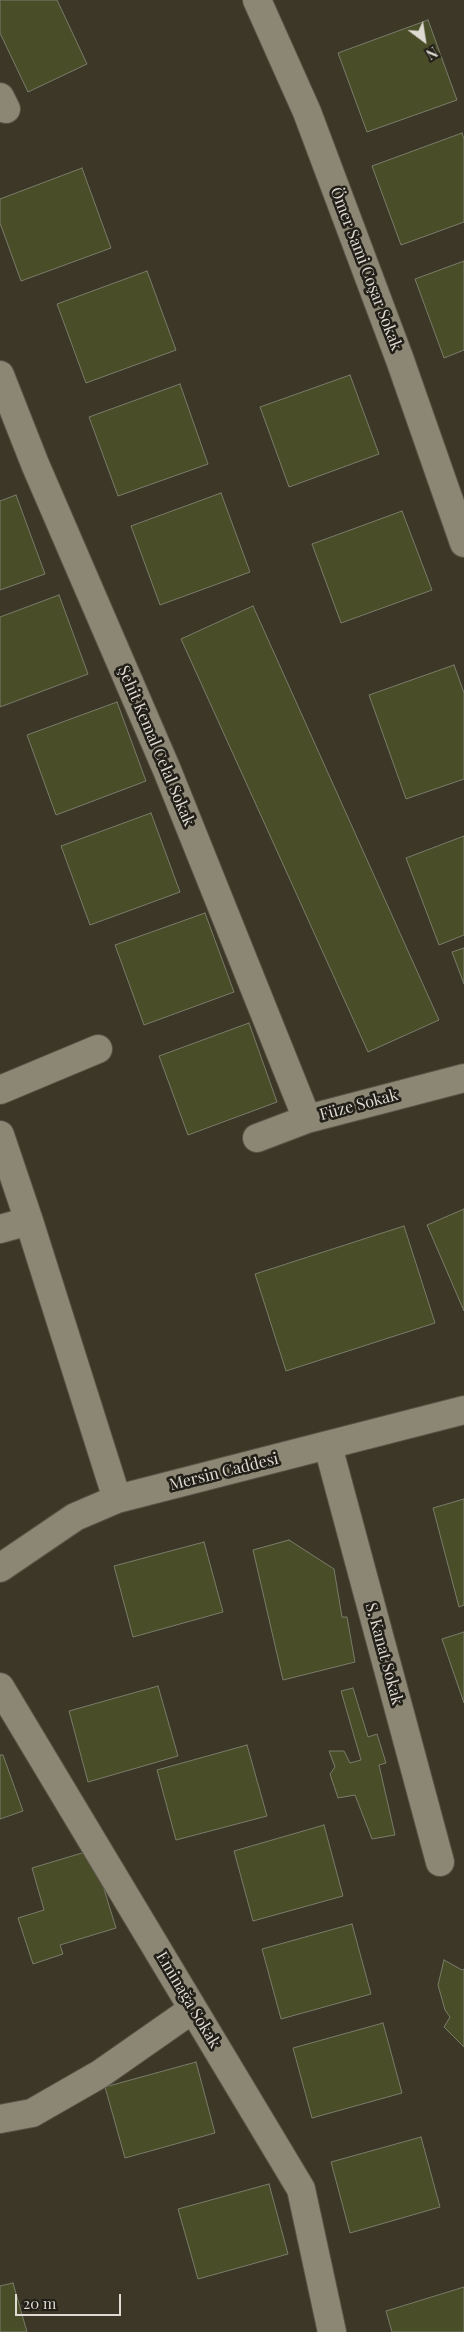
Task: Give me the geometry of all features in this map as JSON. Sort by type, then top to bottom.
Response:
[{"type":"street","name":"Ömer Sami Coşar Sokak","points":[[257,0],[310,121],[400,360],[464,543]]},
{"type":"street","name":"Şehit Kemal Celal Sokak","points":[[0,375],[35,464],[167,770],[307,1119]]},
{"type":"street","points":[[0,1090],[98,1049]]},
{"type":"street","name":"Füze Sokak","points":[[257,1138],[307,1119],[464,1078]]},
{"type":"street","points":[[0,1135],[30,1221],[117,1499]]},
{"type":"street","points":[[0,1229],[30,1221]]},
{"type":"street","name":"Mersin Caddesi","points":[[0,1568],[75,1516],[117,1499],[464,1410]]},
{"type":"street","name":"S. Kanat Sokak","points":[[328,1446],[440,1862]]},
{"type":"street","name":"Eminağa Sokak","points":[[0,1686],[301,2189],[332,2332]]},
{"type":"street","points":[[0,2119],[32,2113],[100,2074],[193,2009]]},
{"type":"building","points":[[0,0],[57,0],[87,64],[28,92],[0,33]]},
{"type":"building","points":[[428,20],[457,100],[367,132],[338,53]]},
{"type":"building","points":[[462,133],[464,139],[464,222],[401,245],[372,166]]},
{"type":"building","points":[[82,168],[111,248],[21,281],[0,223],[0,199]]},
{"type":"building","points":[[464,261],[464,350],[444,358],[415,279]]},
{"type":"building","points":[[147,271],[176,350],[86,383],[57,304]]},
{"type":"building","points":[[350,375],[379,454],[289,487],[260,407]]},
{"type":"building","points":[[180,384],[208,464],[118,496],[89,417]]},
{"type":"building","points":[[221,493],[250,572],[160,605],[131,526]]},
{"type":"building","points":[[16,495],[45,574],[0,590],[0,501]]},
{"type":"building","points":[[402,511],[432,590],[341,623],[312,544]]},
{"type":"building","points":[[59,595],[88,674],[0,707],[0,617]]},
{"type":"building","points":[[253,606],[439,1020],[368,1052],[181,639]]},
{"type":"building","points":[[454,665],[464,693],[464,779],[406,799],[369,695]]},
{"type":"building","points":[[117,702],[146,781],[56,815],[27,735]]},
{"type":"building","points":[[151,813],[180,892],[90,925],[61,846]]},
{"type":"building","points":[[464,836],[464,935],[439,945],[406,858]]},
{"type":"building","points":[[205,913],[234,992],[144,1025],[115,945]]},
{"type":"building","points":[[464,948],[464,984],[452,952]]},
{"type":"building","points":[[249,1023],[277,1102],[188,1135],[159,1056]]},
{"type":"building","points":[[464,1209],[464,1311],[427,1225]]},
{"type":"building","points":[[404,1226],[435,1323],[286,1371],[255,1274]]},
{"type":"building","points":[[464,1499],[464,1605],[459,1607],[433,1508]]},
{"type":"building","points":[[289,1540],[334,1569],[342,1617],[347,1617],[355,1662],[283,1680],[253,1550]]},
{"type":"building","points":[[204,1542],[223,1612],[133,1637],[114,1566]]},
{"type":"building","points":[[464,1632],[464,1703],[442,1639]]},
{"type":"building","points":[[158,1686],[178,1756],[88,1782],[69,1711]]},
{"type":"building","points":[[353,1688],[368,1737],[377,1734],[386,1763],[379,1765],[395,1835],[372,1839],[355,1795],[338,1798],[330,1774],[335,1767],[329,1751],[344,1751],[350,1763],[361,1760],[341,1691]]},
{"type":"building","points":[[247,1745],[267,1816],[176,1840],[157,1770]]},
{"type":"building","points":[[0,1755],[3,1755],[23,1811],[0,1819]]},
{"type":"building","points":[[324,1825],[343,1896],[253,1921],[234,1851]]},
{"type":"building","points":[[92,1850],[116,1928],[60,1945],[63,1954],[33,1964],[18,1918],[44,1910],[32,1868]]},
{"type":"building","points":[[352,1924],[371,1994],[281,2019],[262,1949]]},
{"type":"building","points":[[444,1960],[462,1970],[464,1969],[464,2047],[444,2027],[450,2017],[445,2010],[438,1985]]},
{"type":"building","points":[[383,2023],[402,2093],[312,2118],[293,2048]]},
{"type":"building","points":[[196,2062],[215,2133],[125,2158],[105,2087]]},
{"type":"building","points":[[421,2137],[440,2207],[350,2233],[331,2162]]},
{"type":"building","points":[[269,2184],[288,2254],[198,2279],[178,2209]]},
{"type":"building","points":[[13,2283],[27,2332],[0,2332],[0,2286]]},
{"type":"building","points":[[464,2287],[464,2332],[392,2332],[386,2311]]}]
